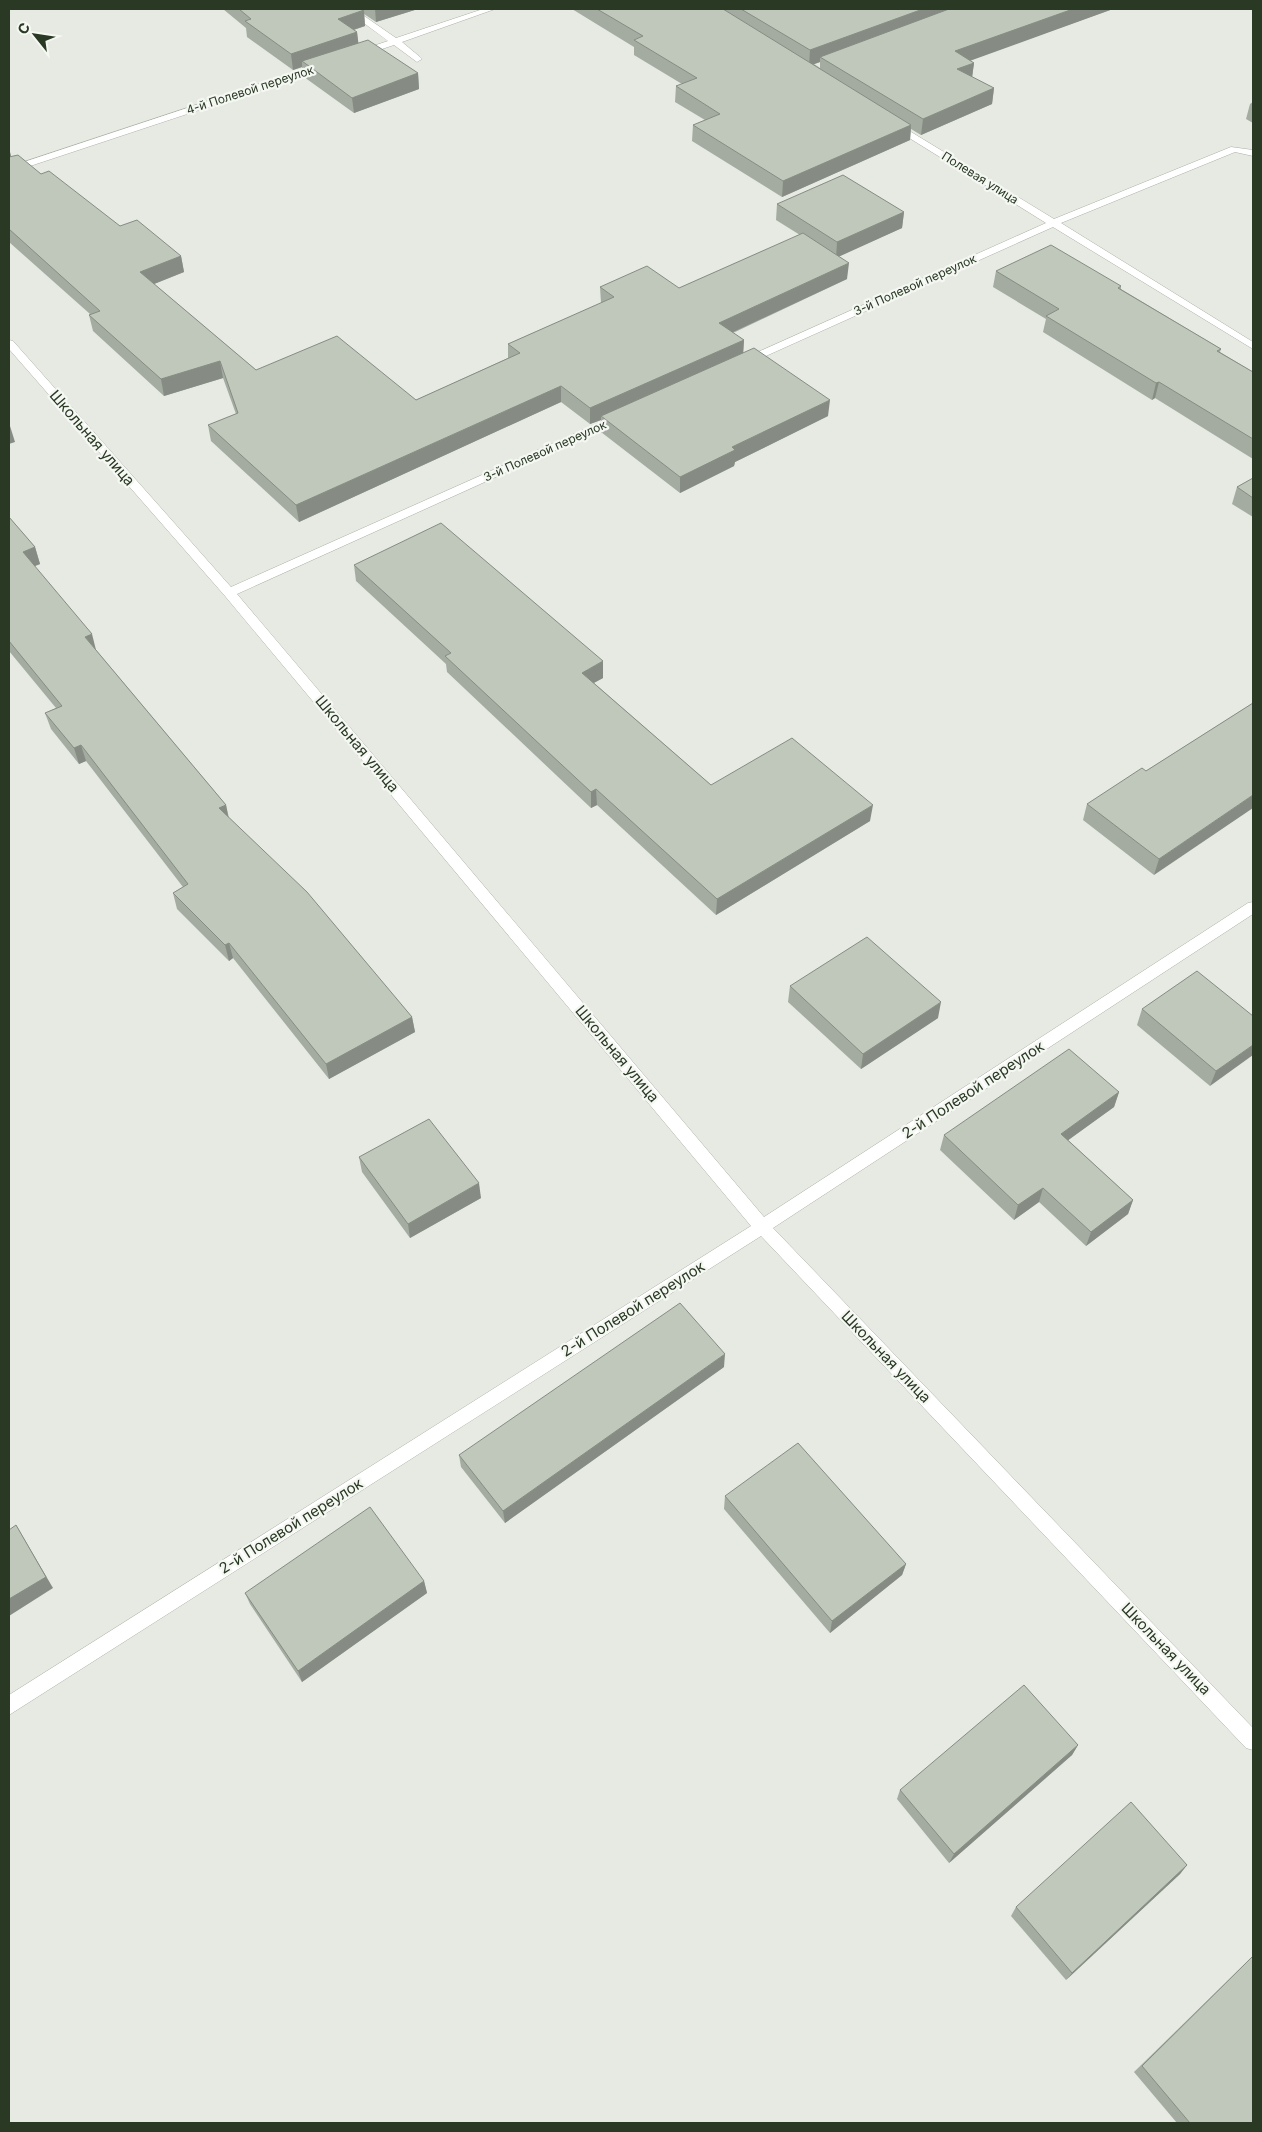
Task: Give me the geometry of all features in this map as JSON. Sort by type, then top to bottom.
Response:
[{"type":"street","points":[[349,9],[417,59]]},
{"type":"street","points":[[349,57],[491,9]]},
{"type":"street","name":"4-й Полевой переулок","points":[[9,170],[330,64]]},
{"type":"street","name":"Полевая улица","points":[[884,119],[1253,346]]},
{"type":"street","name":"3-й Полевой переулок","points":[[736,365],[1053,223],[1202,161],[1234,149],[1253,153]]},
{"type":"street","name":"Школьная улица","points":[[9,343],[229,593],[762,1227],[1253,1740]]},
{"type":"street","name":"3-й Полевой переулок","points":[[229,593],[628,414]]},
{"type":"street","name":"2-й Полевой переулок","points":[[9,1706],[762,1227],[1253,907]]},
{"type":"building","points":[[239,9],[364,10],[338,19],[357,32],[291,54],[245,21],[251,19]]},
{"type":"building","points":[[597,9],[723,9],[911,125],[783,181],[693,125],[720,114],[676,86],[697,78],[634,40],[643,36]]},
{"type":"building","points":[[741,9],[923,9],[810,50]]},
{"type":"building","points":[[949,9],[1073,9],[955,51],[974,63],[957,69],[994,88],[923,119],[820,57]]},
{"type":"building","points":[[368,40],[418,73],[352,98],[302,61]]},
{"type":"building","points":[[18,155],[41,174],[49,171],[120,226],[137,220],[181,256],[140,272],[256,370],[337,336],[416,400],[520,353],[508,344],[614,297],[600,287],[647,266],[679,288],[803,233],[849,263],[719,323],[744,340],[590,408],[561,386],[296,505],[208,425],[238,413],[220,361],[161,379],[89,315],[100,311],[9,229],[9,157]]},
{"type":"building","points":[[843,175],[904,212],[837,242],[777,204]]},
{"type":"building","points":[[1051,245],[1121,286],[1118,288],[1221,349],[1217,351],[1253,372],[1253,439],[1046,316],[1059,309],[996,271]]},
{"type":"building","points":[[754,348],[830,400],[732,447],[735,450],[680,477],[601,416]]},
{"type":"building","points":[[1253,478],[1253,498],[1237,487]]},
{"type":"building","points":[[9,517],[35,547],[23,552],[92,634],[85,637],[226,805],[219,808],[307,892],[412,1017],[326,1064],[229,943],[225,945],[173,893],[188,884],[81,745],[74,748],[45,713],[62,706],[9,641]]},
{"type":"building","points":[[441,523],[603,661],[582,673],[711,785],[792,738],[873,805],[717,899],[596,789],[591,792],[445,656],[451,653],[354,565]]},
{"type":"building","points":[[1253,703],[1253,795],[1159,859],[1087,804],[1142,768],[1146,771]]},
{"type":"building","points":[[867,937],[941,1002],[863,1054],[790,986]]},
{"type":"building","points":[[1197,971],[1253,1016],[1253,1045],[1216,1071],[1142,1009]]},
{"type":"building","points":[[1069,1049],[1119,1092],[1061,1134],[1133,1200],[1091,1232],[1043,1188],[1018,1205],[944,1135]]},
{"type":"building","points":[[429,1119],[479,1183],[408,1224],[359,1157]]},
{"type":"building","points":[[680,1303],[725,1354],[503,1511],[459,1455]]},
{"type":"building","points":[[798,1443],[906,1564],[832,1621],[725,1496]]},
{"type":"building","points":[[370,1507],[424,1581],[298,1671],[245,1593]]},
{"type":"building","points":[[16,1525],[46,1577],[9,1599],[9,1530]]},
{"type":"building","points":[[1024,1685],[1078,1745],[954,1854],[900,1790]]},
{"type":"building","points":[[1131,1802],[1187,1865],[1072,1973],[1016,1907]]},
{"type":"building","points":[[1253,1956],[1253,2123],[1190,2123],[1142,2066]]}]
